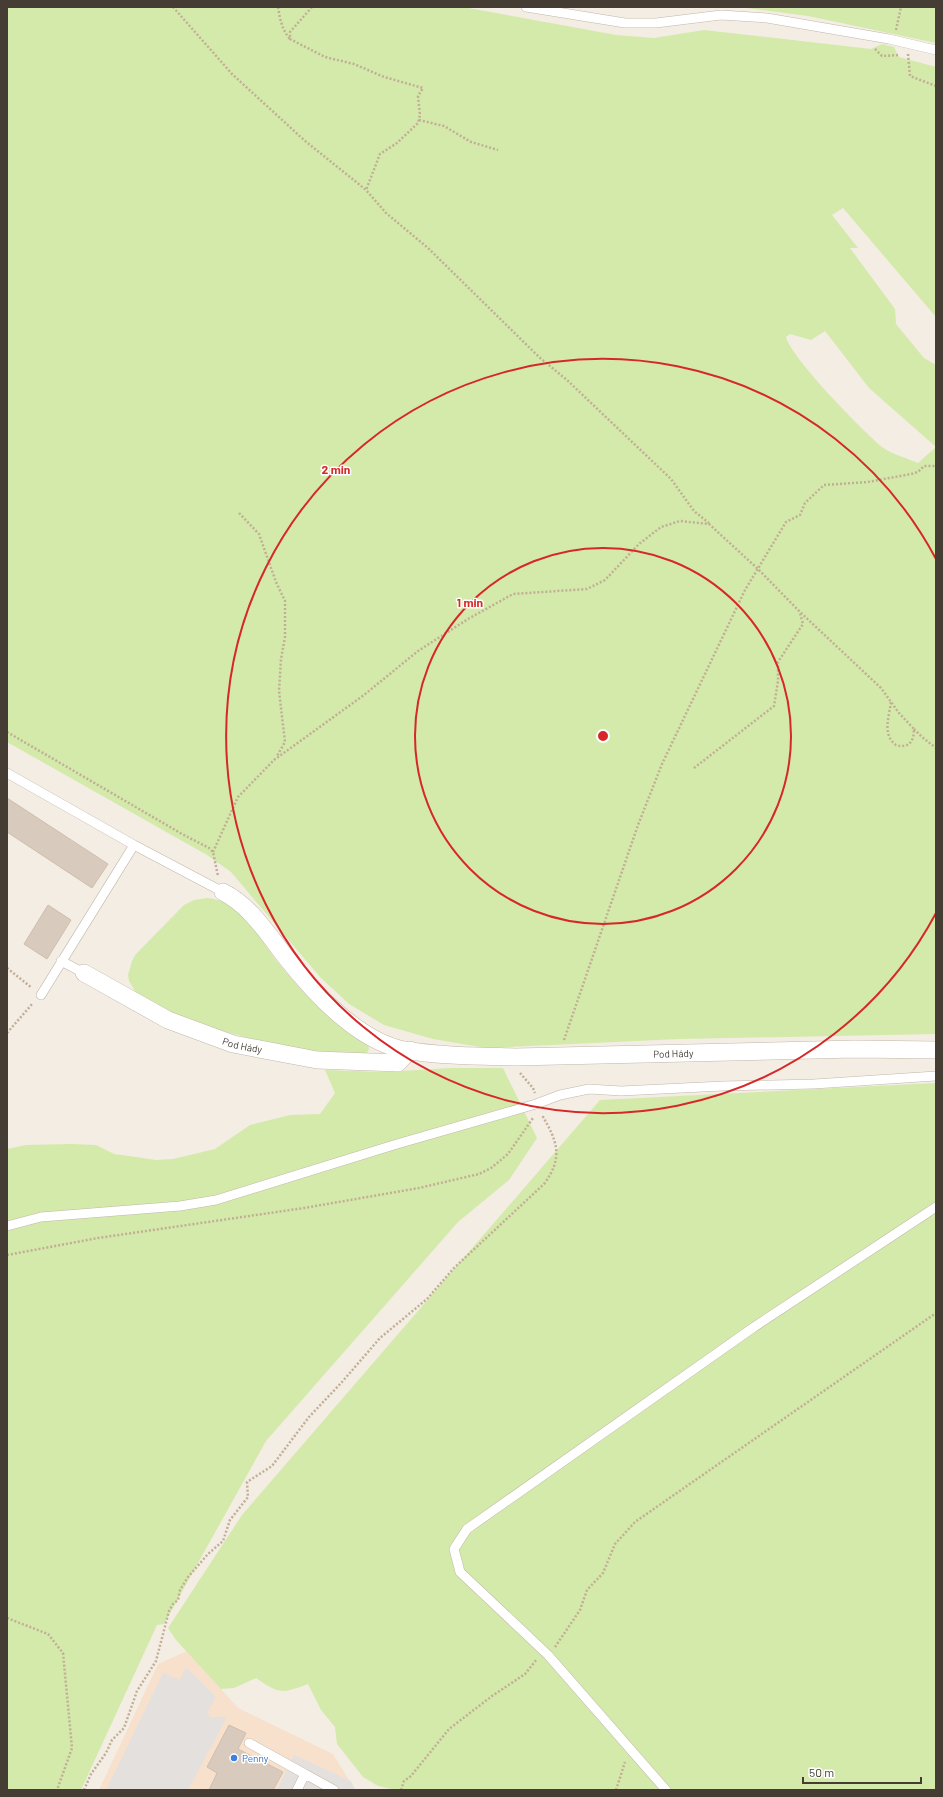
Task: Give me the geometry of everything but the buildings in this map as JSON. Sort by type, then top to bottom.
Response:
[{"type":"street","name":"Pod Hády","points":[[223,892],[246,908],[304,980],[340,1015],[379,1040],[403,1050],[464,1056],[516,1057],[855,1049],[936,1050]]},
{"type":"street","name":"Pod Hády","points":[[84,973],[168,1020],[233,1044],[317,1060],[362,1062],[398,1063],[410,1050]]},
{"type":"lane","points":[[526,7],[625,23],[656,23],[721,15],[767,18],[889,39],[936,50]]},
{"type":"lane","points":[[7,773],[223,892]]},
{"type":"lane","points":[[41,995],[134,844]]},
{"type":"lane","points":[[62,961],[84,973]]},
{"type":"lane","points":[[7,1226],[41,1217],[180,1206],[216,1200],[397,1144],[537,1107],[560,1095],[589,1089],[621,1091],[723,1086],[814,1084],[936,1076]]},
{"type":"lane","points":[[666,1790],[548,1656],[460,1572],[454,1549],[467,1529],[754,1327],[936,1207]]},
{"type":"lane","points":[[249,1744],[334,1790]]},
{"type":"lane","points":[[297,1790],[305,1774]]},
{"type":"path","points":[[173,7],[232,74],[304,140],[366,190],[386,213],[428,248],[539,357],[567,380],[671,479],[694,511],[758,569],[800,612],[881,688],[914,729],[936,748]]},
{"type":"path","points":[[278,7],[280,19],[286,34],[290,39],[326,57],[354,64],[384,78],[423,88],[418,96],[418,123],[405,136],[380,154],[366,190]]},
{"type":"path","points":[[290,39],[290,32],[312,7]]},
{"type":"path","points":[[895,33],[901,7]]},
{"type":"path","points":[[908,52],[910,76],[936,86]]},
{"type":"path","points":[[419,120],[444,126],[472,142],[498,150]]},
{"type":"path","points":[[566,1056],[564,1042],[571,1020],[635,832],[662,764],[745,590],[786,522],[800,515],[805,503],[824,485],[868,482],[918,472],[924,466],[936,466]]},
{"type":"path","points":[[239,513],[259,534],[276,582],[285,602],[285,637],[281,659],[280,691],[285,742],[274,760]]},
{"type":"path","points":[[213,852],[238,797],[274,760],[364,695],[418,652],[468,618],[512,594],[587,589],[605,580],[639,544],[661,527],[680,521],[709,524]]},
{"type":"path","points":[[694,768],[774,706],[778,682],[778,662],[803,624],[800,612]]},
{"type":"path","points":[[891,702],[887,732],[891,741],[900,746],[911,743],[914,738],[914,729]]},
{"type":"path","points":[[7,732],[182,834],[209,848],[213,852],[223,892]]},
{"type":"path","points":[[7,968],[41,995],[7,1033]]},
{"type":"path","points":[[84,1790],[91,1774],[106,1753],[112,1740],[124,1728],[137,1691],[156,1661],[169,1611],[173,1604],[178,1600],[180,1590],[198,1565],[223,1541],[230,1520],[248,1497],[247,1482],[272,1466],[309,1417],[380,1338],[427,1299],[454,1268],[544,1184],[552,1173],[557,1152],[554,1136],[537,1107],[533,1088],[522,1076],[516,1057]]},
{"type":"path","points":[[7,1255],[98,1238],[304,1208],[420,1188],[479,1174],[490,1168],[508,1154],[537,1107]]},
{"type":"path","points":[[401,1790],[404,1781],[411,1776],[449,1729],[524,1674],[535,1660],[548,1656],[552,1652],[570,1628],[580,1610],[587,1590],[603,1573],[609,1563],[616,1544],[635,1522],[936,1313]]},
{"type":"path","points":[[7,1618],[48,1634],[63,1653],[72,1748],[57,1790]]},
{"type":"path","points":[[616,1790],[624,1768],[628,1746]]},
{"type":"shaded area","points":[[187,1651],[238,1708],[333,1754],[355,1790],[99,1790],[158,1664]]},
{"type":"shaded area","points":[[186,1667],[216,1697],[208,1711],[210,1717],[227,1717],[188,1790],[106,1790],[163,1673],[180,1680]]},
{"type":"shaded area","points":[[294,1755],[351,1781],[355,1790],[277,1790]]},
{"type":"green space","points":[[7,7],[463,7],[616,35],[654,38],[704,30],[871,49],[882,44],[894,47],[899,57],[936,67],[936,317],[843,208],[832,215],[858,248],[850,248],[895,309],[896,324],[924,358],[936,365],[936,447],[936,1034],[679,1039],[486,1048],[433,1039],[384,1025],[349,1004],[320,977],[231,872],[207,855],[7,742]],"holes":[[[825,331],[869,388],[936,447],[918,463],[894,454],[882,447],[872,438],[844,411],[814,377],[791,347],[786,337],[790,334],[811,340]]]},
{"type":"green space","points":[[739,7],[936,7],[936,43],[808,16]]},
{"type":"green space","points":[[207,898],[219,900],[239,912],[255,930],[275,959],[312,1001],[330,1017],[368,1044],[369,1049],[367,1053],[320,1053],[267,1043],[212,1028],[167,1012],[138,996],[129,981],[128,975],[135,955],[184,905],[194,900]]},
{"type":"green space","points":[[451,1068],[503,1068],[537,1138],[509,1180],[458,1222],[266,1441],[164,1624],[157,1625],[81,1790],[7,1790],[7,1149],[26,1145],[96,1145],[114,1154],[156,1160],[173,1159],[215,1149],[250,1125],[290,1115],[320,1114],[335,1093],[325,1070],[383,1072]]},
{"type":"green space","points":[[936,1083],[936,1790],[396,1790],[378,1786],[363,1777],[337,1744],[335,1727],[321,1710],[308,1684],[292,1690],[281,1691],[270,1687],[256,1678],[234,1688],[221,1689],[176,1640],[168,1628],[242,1515],[600,1100]]},
{"type":"place","name":"Penny","points":[[234,1758]]}]
